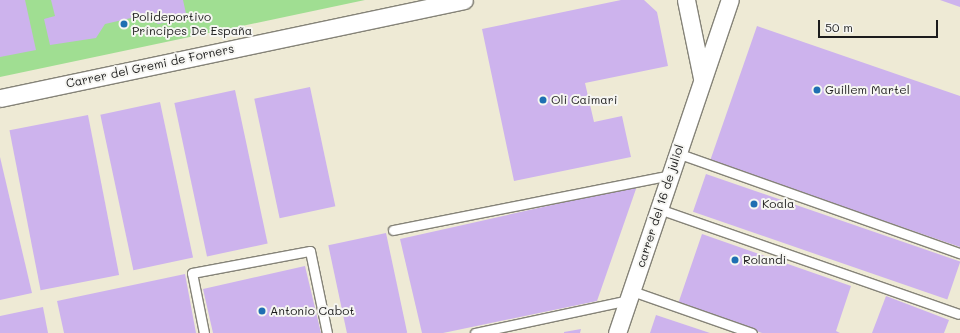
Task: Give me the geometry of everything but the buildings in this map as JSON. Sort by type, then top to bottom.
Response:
[{"type":"street","name":"Carrer del Gremi de Forners","points":[[0,98],[464,0]]},
{"type":"street","points":[[686,0],[702,78]]},
{"type":"street","name":"carrer del 16 de juliol","points":[[617,333],[702,78],[730,0]]},
{"type":"lane","points":[[677,154],[960,253]]},
{"type":"lane","points":[[393,230],[670,175]]},
{"type":"lane","points":[[659,209],[958,314]]},
{"type":"lane","points":[[204,333],[192,274],[310,251],[327,333]]},
{"type":"lane","points":[[475,333],[630,295],[752,333]]},
{"type":"green space","name":"Polideportivo Príncipes De España","points":[[0,0],[365,0],[0,77]]},
{"type":"place","name":"Polideportivo Príncipes De España","points":[[124,24]]},
{"type":"place","name":"Guillem Martel","points":[[817,90]]},
{"type":"place","name":"Oli Caimari","points":[[543,100]]},
{"type":"place","name":"Koala","points":[[754,204]]},
{"type":"place","name":"Rolandi","points":[[735,260]]},
{"type":"place","name":"Antonio Cabot","points":[[262,311]]}]
